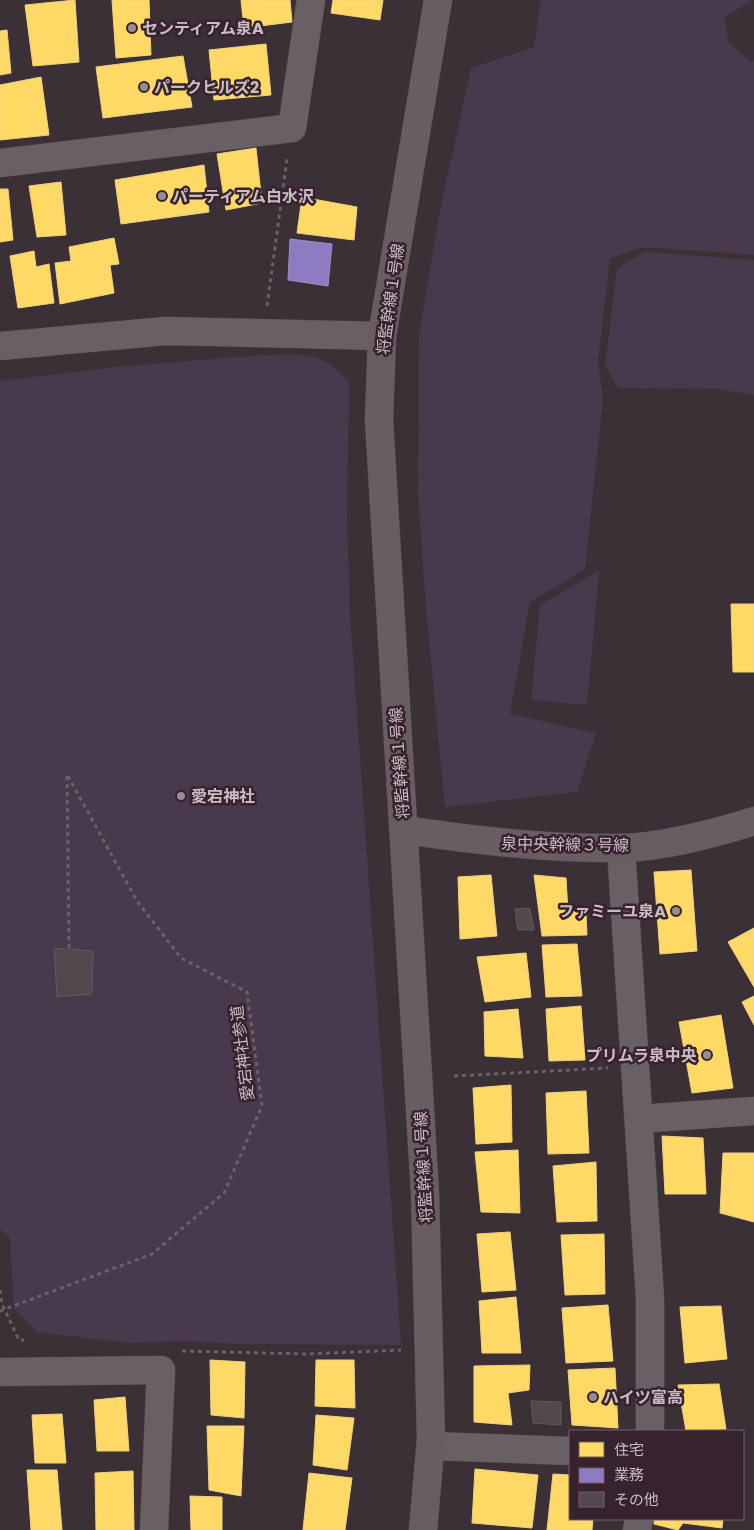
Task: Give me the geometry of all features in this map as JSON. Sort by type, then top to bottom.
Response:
[{"type":"street","points":[[0,163],[292,128],[311,0]]},
{"type":"street","name":"将監幹線１号線","points":[[422,1530],[431,1446],[425,1194],[379,420],[382,336],[438,0]]},
{"type":"street","points":[[0,346],[166,331],[382,336]]},
{"type":"street","name":"泉中央幹線３号線","points":[[404,830],[505,844],[621,848],[706,836],[754,821]]},
{"type":"street","points":[[621,848],[650,1298],[650,1430]]},
{"type":"street","points":[[639,1119],[754,1112]]},
{"type":"street","points":[[0,1372],[161,1370],[154,1530]]},
{"type":"street","points":[[431,1446],[569,1451]]},
{"type":"path","points":[[263,334],[292,128]]},
{"type":"path","name":"愛宕神社参道","points":[[0,1311],[152,1254],[224,1193],[262,1106],[247,992],[180,958],[137,900],[68,774],[70,949]]},
{"type":"path","points":[[454,1076],[636,1067]]},
{"type":"path","points":[[0,1290],[5,1309],[19,1340],[28,1341]]},
{"type":"path","points":[[173,1351],[306,1354],[407,1350]]},
{"type":"shaded area","points":[[541,0],[752,0],[724,18],[729,43],[751,62],[754,61],[754,255],[645,247],[610,258],[598,361],[603,399],[585,569],[530,602],[510,714],[596,733],[577,792],[445,807],[426,609],[418,493],[419,335],[439,215],[471,68],[534,47]]},
{"type":"shaded area","points":[[644,252],[754,260],[754,395],[717,389],[618,388],[605,366],[617,268]]},
{"type":"shaded area","name":"愛宕神社","points":[[261,355],[300,355],[320,359],[339,372],[349,383],[347,516],[350,614],[401,1345],[243,1344],[184,1341],[129,1343],[37,1332],[14,1309],[10,1238],[0,1229],[0,381],[115,367]]},
{"type":"shaded area","points":[[599,571],[587,705],[531,700],[540,605]]},
{"type":"building: 住宅","points":[[75,0],[79,62],[33,66],[25,5]]},
{"type":"building: 住宅","name":"センティアム泉A","points":[[112,0],[149,0],[151,55],[116,58]]},
{"type":"building: 住宅","points":[[241,0],[290,0],[292,22],[244,28]]},
{"type":"building: 住宅","points":[[333,0],[383,0],[380,20],[331,13]]},
{"type":"building: 住宅","points":[[7,30],[11,73],[0,75],[0,31]]},
{"type":"building: 住宅","points":[[266,44],[271,95],[214,100],[209,50]]},
{"type":"building: 住宅","name":"パークヒルズ2","points":[[183,56],[192,107],[103,118],[96,67]]},
{"type":"building: 住宅","points":[[41,77],[49,135],[0,140],[0,85]]},
{"type":"building: 住宅","points":[[256,148],[262,203],[226,210],[217,154]]},
{"type":"building: 住宅","name":"パーティアム白水沢","points":[[204,165],[209,212],[121,224],[115,180]]},
{"type":"building: 住宅","points":[[61,182],[66,235],[37,237],[29,186]]},
{"type":"building: 住宅","points":[[0,189],[8,189],[13,240],[0,242]]},
{"type":"building: 住宅","points":[[302,197],[357,207],[354,240],[297,233]]},
{"type":"building: 住宅","points":[[114,238],[119,264],[110,265],[114,293],[60,304],[55,263],[71,261],[69,247]]},
{"type":"building: 住宅","points":[[34,251],[36,267],[49,264],[54,303],[18,308],[10,256]]},
{"type":"building: 住宅","points":[[731,604],[754,604],[754,672],[733,672]]},
{"type":"building: 住宅","name":"ファミーユ泉A","points":[[691,870],[697,951],[660,954],[654,872]]},
{"type":"building: 住宅","points":[[491,875],[497,936],[460,939],[458,877]]},
{"type":"building: 住宅","points":[[534,875],[566,878],[568,911],[586,913],[587,935],[542,936]]},
{"type":"building: 住宅","points":[[754,928],[754,987],[728,942]]},
{"type":"building: 住宅","points":[[577,944],[582,996],[546,997],[542,945]]},
{"type":"building: 住宅","points":[[526,953],[531,997],[485,1002],[477,957]]},
{"type":"building: 住宅","points":[[754,996],[754,1025],[742,1002]]},
{"type":"building: 住宅","points":[[581,1006],[585,1060],[549,1061],[546,1009]]},
{"type":"building: 住宅","points":[[518,1009],[523,1058],[485,1056],[484,1012]]},
{"type":"building: 住宅","name":"プリムラ泉中央","points":[[721,1015],[733,1088],[692,1093],[679,1022]]},
{"type":"building: 住宅","points":[[511,1085],[512,1142],[476,1144],[473,1088]]},
{"type":"building: 住宅","points":[[586,1091],[589,1153],[548,1154],[546,1093]]},
{"type":"building: 住宅","points":[[662,1136],[703,1138],[706,1194],[665,1194]]},
{"type":"building: 住宅","points":[[518,1150],[520,1213],[481,1212],[475,1152]]},
{"type":"building: 住宅","points":[[723,1153],[754,1153],[754,1222],[720,1213]]},
{"type":"building: 住宅","points":[[596,1162],[597,1221],[557,1222],[553,1166]]},
{"type":"building: 住宅","points":[[510,1232],[516,1290],[482,1292],[477,1234]]},
{"type":"building: 住宅","points":[[604,1234],[605,1294],[565,1295],[561,1235]]},
{"type":"building: 住宅","points":[[516,1297],[521,1353],[482,1353],[479,1301]]},
{"type":"building: 住宅","points":[[608,1305],[613,1361],[566,1363],[562,1308]]},
{"type":"building: 住宅","points":[[721,1306],[727,1359],[685,1363],[680,1307]]},
{"type":"building: 住宅","points":[[210,1360],[245,1362],[244,1418],[211,1415]]},
{"type":"building: 住宅","points":[[316,1360],[354,1360],[355,1408],[315,1406]]},
{"type":"building: 住宅","points":[[530,1365],[529,1390],[508,1393],[512,1425],[474,1422],[474,1366]]},
{"type":"building: 住宅","name":"ハイツ富高","points":[[615,1368],[618,1428],[572,1425],[568,1370]]},
{"type":"building: 住宅","points":[[719,1384],[726,1429],[686,1430],[678,1385]]},
{"type":"building: 住宅","points":[[125,1397],[129,1451],[97,1451],[94,1400]]},
{"type":"building: 住宅","points":[[62,1414],[66,1463],[35,1463],[32,1415]]},
{"type":"building: 住宅","points":[[316,1415],[354,1418],[347,1470],[313,1465]]},
{"type":"building: 住宅","points":[[207,1426],[244,1426],[241,1496],[209,1490]]},
{"type":"building: 住宅","points":[[475,1469],[538,1475],[532,1528],[472,1523]]},
{"type":"building: 住宅","points":[[27,1470],[57,1470],[62,1530],[31,1530]]},
{"type":"building: 住宅","points":[[133,1471],[134,1530],[96,1530],[95,1473]]},
{"type":"building: 住宅","points":[[309,1473],[352,1478],[345,1530],[303,1530]]},
{"type":"building: 住宅","points":[[553,1474],[569,1475],[569,1520],[593,1520],[592,1530],[547,1530]]},
{"type":"building: 住宅","points":[[190,1496],[222,1497],[222,1530],[191,1530]]},
{"type":"building: 住宅","points":[[654,1520],[723,1520],[722,1528],[683,1523],[678,1530],[654,1524]]},
{"type":"building: 業務","points":[[290,239],[332,244],[328,286],[288,280]]},
{"type":"building: その他","points":[[530,908],[534,930],[518,930],[515,909]]},
{"type":"building: その他","points":[[54,948],[93,951],[92,994],[57,997]]},
{"type":"building: その他","points":[[531,1401],[561,1402],[561,1425],[533,1423]]},
{"type":"place","name":"センティアム泉A","points":[[132,28]]},
{"type":"place","name":"パークヒルズ2","points":[[144,87]]},
{"type":"place","name":"パーティアム白水沢","points":[[162,196]]},
{"type":"place","name":"愛宕神社","points":[[181,796]]},
{"type":"place","name":"ファミーユ泉A","points":[[676,911]]},
{"type":"place","name":"プリムラ泉中央","points":[[707,1055]]},
{"type":"place","name":"ハイツ富高","points":[[593,1397]]}]
